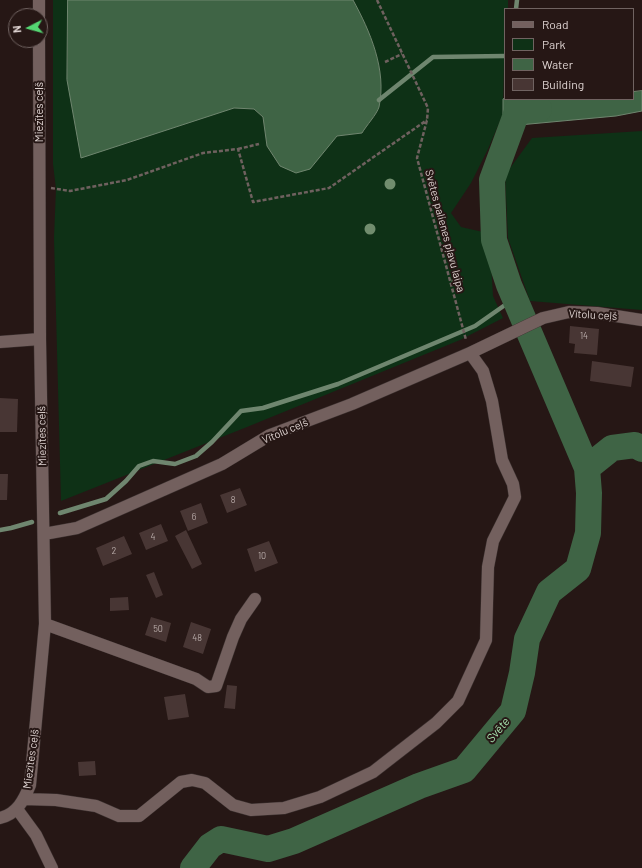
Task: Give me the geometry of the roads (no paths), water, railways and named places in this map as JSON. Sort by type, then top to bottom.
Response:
[{"type":"street","name":"Miezītes ceļš","points":[[0,818],[8,816],[17,809],[24,799],[30,785],[45,624],[40,339],[39,48]]},
{"type":"street","name":"Vītolu ceļš","points":[[44,534],[77,528],[222,464],[270,435],[352,404],[469,349],[505,336],[543,318],[569,312],[597,313],[642,320]]},
{"type":"street","points":[[0,342],[40,339]]},
{"type":"street","points":[[24,799],[56,800],[96,806],[119,816],[139,816],[181,782],[192,780],[205,783],[233,805],[251,810],[284,808],[320,797],[373,772],[436,723],[458,701],[486,640],[488,567],[493,541],[515,496],[512,484],[502,460],[492,401],[483,370],[469,349]]},
{"type":"street","points":[[45,624],[196,679],[208,687],[216,686],[233,637],[241,619],[255,599]]},
{"type":"street","points":[[17,809],[36,835],[52,868]]},
{"type":"water","points":[[68,0],[353,0],[371,38],[379,65],[381,93],[379,107],[362,133],[337,136],[310,169],[296,173],[280,166],[267,146],[263,117],[254,109],[234,108],[81,158],[67,80]]},
{"type":"water","points":[[642,91],[642,111],[616,116],[519,125],[509,123],[503,114],[504,98],[504,100],[634,100],[634,92]]},
{"type":"waterway","points":[[516,8],[517,0]]},
{"type":"waterway","points":[[379,100],[433,57],[504,56]]},
{"type":"waterway","points":[[539,109],[518,109],[492,180],[494,240],[509,285],[587,468]]},
{"type":"waterway","points":[[60,513],[106,499],[126,481],[139,466],[153,461],[175,464],[196,456],[212,442],[241,411],[263,408],[338,384],[475,326],[515,298]]},
{"type":"waterway","name":"Svēte","points":[[193,868],[210,846],[221,839],[268,849],[294,841],[419,786],[464,770],[513,711],[522,673],[527,639],[549,592],[578,569],[588,533],[589,493],[587,468],[612,448],[635,445],[642,449]]},
{"type":"waterway","points":[[0,530],[32,522]]}]
